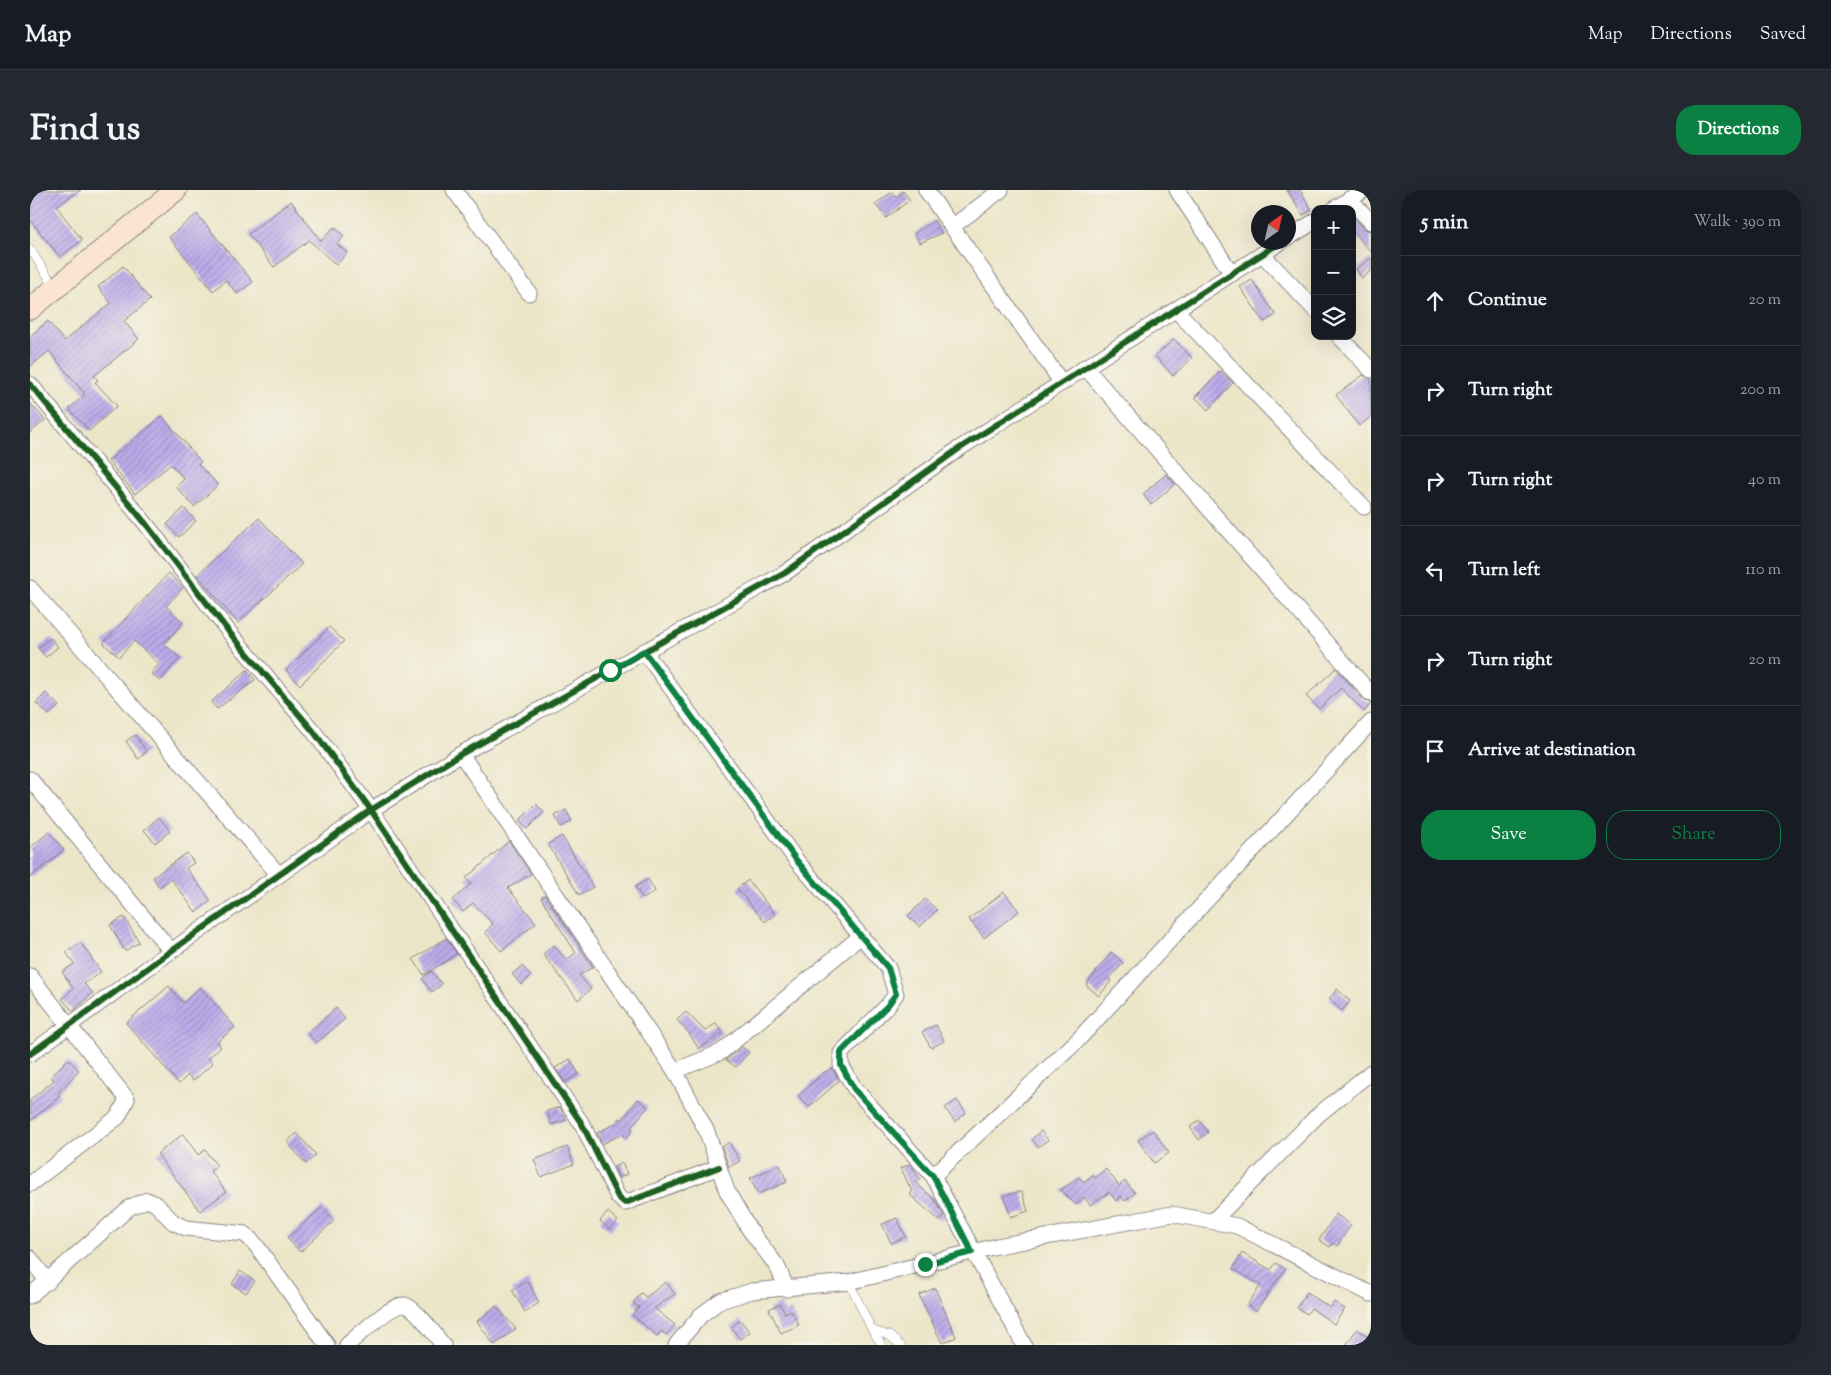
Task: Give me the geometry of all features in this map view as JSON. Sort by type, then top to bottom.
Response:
[{"type":"street","points":[[30,309],[176,190]]},
{"type":"street","points":[[454,190],[530,292]]},
{"type":"street","points":[[926,190],[1062,383]]},
{"type":"street","points":[[952,227],[1001,190]]},
{"type":"street","points":[[1177,190],[1232,274]]},
{"type":"street","points":[[1340,205],[1364,190]]},
{"type":"street","points":[[1349,199],[1371,222]]},
{"type":"street","points":[[1296,233],[1311,224]]},
{"type":"street","points":[[30,1054],[171,951],[371,810],[461,754],[785,573],[957,450],[1268,250]]},
{"type":"street","points":[[1262,254],[1311,306]]},
{"type":"street","points":[[1176,310],[1364,507]]},
{"type":"street","points":[[1343,340],[1371,370]]},
{"type":"street","points":[[1085,367],[1371,694]]},
{"type":"street","points":[[30,384],[146,524],[229,632],[314,732],[371,810],[582,1124],[618,1197],[625,1203],[719,1168]]},
{"type":"street","points":[[30,588],[279,875]]},
{"type":"street","points":[[644,651],[797,861],[888,968],[896,994],[888,1005],[841,1052],[841,1065],[854,1089],[933,1176],[972,1252],[1024,1345]]},
{"type":"street","points":[[933,1176],[1077,1041],[1371,722]]},
{"type":"street","points":[[461,754],[675,1071],[707,1132],[727,1191],[737,1210],[777,1266],[787,1289]]},
{"type":"street","points":[[30,779],[171,951]]},
{"type":"street","points":[[675,1071],[721,1052],[861,936]]},
{"type":"street","points":[[30,976],[71,1025],[127,1099],[118,1117],[30,1184]]},
{"type":"street","points":[[1213,1221],[1318,1115],[1371,1072]]},
{"type":"street","points":[[30,1296],[48,1282],[130,1207],[147,1200],[156,1204],[173,1222],[186,1228],[244,1234],[256,1244],[327,1345]]},
{"type":"street","points":[[676,1345],[701,1315],[720,1301],[752,1291],[849,1282],[972,1252],[1172,1214],[1237,1226],[1371,1294]]},
{"type":"street","points":[[30,1258],[48,1282]]},
{"type":"street","points":[[347,1345],[395,1306],[406,1305],[414,1311],[443,1345]]},
{"type":"lane","points":[[30,249],[56,288]]},
{"type":"lane","points":[[849,1282],[872,1330],[882,1345]]},
{"type":"lane","points":[[872,1330],[890,1336],[900,1345]]},
{"type":"building","points":[[30,190],[81,190],[56,206],[82,240],[60,257],[30,220]]},
{"type":"building","points":[[1287,190],[1300,190],[1311,208],[1311,211],[1303,215]]},
{"type":"building","points":[[903,191],[910,200],[886,218],[875,204],[892,192],[896,197]]},
{"type":"building","points":[[291,201],[321,241],[334,227],[344,236],[337,244],[347,253],[336,265],[309,240],[274,267],[248,234]]},
{"type":"building","points":[[197,214],[253,282],[237,294],[226,280],[213,291],[169,237]]},
{"type":"building","points":[[934,220],[942,233],[920,243],[914,234]]},
{"type":"building","points":[[1356,220],[1365,229],[1371,231],[1371,252],[1356,235]]},
{"type":"building","points":[[1371,258],[1371,271],[1362,278],[1356,269]]},
{"type":"building","points":[[123,266],[150,300],[124,321],[139,339],[94,376],[98,380],[95,382],[117,406],[89,431],[69,409],[85,394],[49,351],[30,367],[30,336],[48,321],[64,341],[111,303],[98,287]]},
{"type":"building","points":[[1252,280],[1276,315],[1264,322],[1240,287]]},
{"type":"building","points":[[1174,339],[1192,358],[1173,376],[1155,356]]},
{"type":"building","points":[[1221,371],[1233,383],[1208,410],[1195,397]]},
{"type":"building","points":[[1363,375],[1371,379],[1371,417],[1359,426],[1336,395]]},
{"type":"building","points":[[30,403],[45,420],[30,433]]},
{"type":"building","points":[[162,416],[201,462],[198,464],[218,485],[194,507],[176,487],[184,479],[171,464],[135,494],[108,461]]},
{"type":"building","points":[[1166,474],[1175,484],[1151,505],[1143,494]]},
{"type":"building","points":[[184,508],[196,521],[179,537],[167,524]]},
{"type":"building","points":[[259,518],[302,564],[238,623],[197,575]]},
{"type":"building","points":[[169,573],[183,588],[166,606],[183,622],[164,644],[180,658],[160,681],[151,674],[159,664],[134,641],[119,657],[103,643]]},
{"type":"building","points":[[329,627],[344,641],[300,685],[286,670]]},
{"type":"building","points":[[51,638],[58,647],[46,657],[38,648]]},
{"type":"building","points":[[1336,668],[1364,700],[1371,703],[1364,712],[1341,688],[1319,709],[1306,696]]},
{"type":"building","points":[[247,670],[255,680],[217,709],[211,702]]},
{"type":"building","points":[[46,693],[59,706],[49,715],[36,703]]},
{"type":"building","points":[[135,735],[147,752],[138,759],[126,741]]},
{"type":"building","points":[[536,804],[544,812],[527,829],[519,821]]},
{"type":"building","points":[[566,810],[572,821],[561,827],[555,816]]},
{"type":"building","points":[[159,817],[170,831],[155,843],[144,830]]},
{"type":"building","points":[[49,832],[64,850],[30,878],[30,848]]},
{"type":"building","points":[[562,836],[593,887],[579,895],[548,844]]},
{"type":"building","points":[[509,841],[531,874],[508,888],[536,923],[501,951],[485,932],[493,924],[473,903],[463,912],[453,900],[471,884],[466,878]]},
{"type":"building","points":[[187,853],[194,863],[186,868],[211,901],[196,912],[171,879],[159,887],[153,877]]},
{"type":"building","points":[[648,879],[655,891],[643,899],[635,887]]},
{"type":"building","points":[[748,880],[775,914],[765,922],[737,889]]},
{"type":"building","points":[[1004,892],[1019,911],[984,938],[969,919]]},
{"type":"building","points":[[545,895],[593,967],[579,975],[591,989],[578,1000],[543,954],[554,945],[566,960],[576,953],[541,898]]},
{"type":"building","points":[[925,899],[937,910],[920,927],[908,916]]},
{"type":"building","points":[[124,917],[139,942],[125,951],[110,925]]},
{"type":"building","points":[[446,938],[457,954],[424,975],[413,959]]},
{"type":"building","points":[[81,943],[101,972],[84,984],[93,993],[73,1011],[62,999],[73,988],[62,972],[74,964],[66,952]]},
{"type":"building","points":[[1111,952],[1123,963],[1109,979],[1111,981],[1099,996],[1086,985]]},
{"type":"building","points":[[522,966],[531,976],[521,985],[512,974]]},
{"type":"building","points":[[431,971],[442,984],[432,992],[422,979]]},
{"type":"building","points":[[169,986],[183,1003],[200,987],[235,1027],[217,1042],[221,1047],[208,1058],[213,1063],[193,1081],[188,1075],[179,1084],[126,1023]]},
{"type":"building","points":[[1337,989],[1350,1001],[1342,1011],[1329,999]]},
{"type":"building","points":[[336,1008],[345,1019],[316,1043],[307,1033]]},
{"type":"building","points":[[686,1012],[705,1031],[716,1023],[723,1033],[699,1049],[688,1032],[677,1020]]},
{"type":"building","points":[[936,1025],[944,1041],[931,1048],[922,1032]]},
{"type":"building","points":[[742,1047],[749,1052],[736,1067],[726,1060]]},
{"type":"building","points":[[68,1059],[79,1070],[58,1093],[60,1096],[30,1121],[30,1100],[54,1080],[51,1077]]},
{"type":"building","points":[[570,1059],[579,1074],[565,1082],[555,1068]]},
{"type":"building","points":[[832,1068],[839,1081],[809,1107],[798,1096],[823,1073]]},
{"type":"building","points":[[638,1099],[648,1107],[631,1127],[633,1129],[627,1138],[622,1134],[602,1144],[597,1133],[616,1123],[620,1118],[622,1120]]},
{"type":"building","points":[[957,1100],[966,1113],[955,1122],[945,1108]]},
{"type":"building","points":[[560,1107],[566,1120],[551,1125],[547,1111]]},
{"type":"building","points":[[1199,1120],[1208,1132],[1199,1140],[1190,1127]]},
{"type":"building","points":[[1153,1130],[1169,1153],[1154,1163],[1138,1140]]},
{"type":"building","points":[[1041,1131],[1048,1140],[1038,1147],[1032,1139]]},
{"type":"building","points":[[297,1133],[316,1155],[306,1164],[287,1142]]},
{"type":"building","points":[[183,1134],[198,1155],[205,1150],[217,1166],[210,1171],[226,1192],[200,1211],[157,1154]]},
{"type":"building","points":[[729,1142],[740,1161],[729,1167],[722,1147]]},
{"type":"building","points":[[567,1147],[574,1164],[541,1177],[534,1160]]},
{"type":"building","points":[[622,1163],[627,1174],[619,1178],[614,1167]]},
{"type":"building","points":[[910,1164],[920,1179],[914,1181],[935,1200],[944,1216],[940,1221],[910,1195],[912,1192],[901,1168]]},
{"type":"building","points":[[780,1165],[787,1182],[758,1194],[750,1178]]},
{"type":"building","points":[[1106,1169],[1119,1186],[1125,1181],[1135,1193],[1125,1201],[1121,1196],[1116,1201],[1109,1192],[1090,1205],[1084,1197],[1076,1205],[1061,1190],[1079,1177],[1083,1182],[1093,1175],[1095,1178]]},
{"type":"building","points":[[1022,1192],[1028,1211],[1011,1217],[1004,1196]]},
{"type":"building","points":[[322,1207],[334,1221],[300,1252],[287,1238]]},
{"type":"building","points":[[608,1212],[618,1221],[610,1230],[600,1221]]},
{"type":"building","points":[[1336,1214],[1351,1225],[1337,1246],[1333,1243],[1330,1247],[1319,1240]]},
{"type":"building","points":[[897,1218],[906,1237],[891,1243],[882,1224]]},
{"type":"building","points":[[1242,1253],[1271,1270],[1276,1263],[1285,1269],[1256,1311],[1247,1305],[1261,1285],[1233,1269]]},
{"type":"building","points":[[240,1271],[255,1281],[246,1293],[232,1284]]},
{"type":"building","points":[[528,1281],[539,1303],[525,1312],[512,1290]]},
{"type":"building","points":[[666,1282],[675,1294],[654,1308],[675,1325],[666,1335],[661,1331],[657,1336],[632,1315],[639,1307],[633,1303],[641,1293],[646,1297]]},
{"type":"building","points":[[935,1288],[956,1337],[942,1343],[919,1295]]},
{"type":"building","points":[[1307,1292],[1330,1308],[1334,1302],[1345,1309],[1334,1324],[1311,1308],[1307,1314],[1297,1308]]},
{"type":"building","points":[[780,1304],[785,1313],[791,1310],[799,1325],[781,1333],[769,1309]]},
{"type":"building","points":[[496,1306],[516,1329],[494,1345],[477,1321]]},
{"type":"building","points":[[740,1320],[750,1332],[740,1339],[731,1327]]},
{"type":"building","points":[[1357,1329],[1371,1339],[1371,1345],[1346,1345]]},
{"type":"cycle path","points":[[30,1054],[171,951],[371,810],[461,754],[785,573],[957,450],[1269,250]]},
{"type":"cycle path","points":[[30,384],[146,524],[229,632],[314,732],[371,810],[582,1124],[618,1197],[625,1203],[719,1167]]},
{"type":"route","points":[[610,670],[644,651],[797,861],[888,968],[896,994],[888,1005],[841,1052],[840,1059],[841,1065],[854,1089],[933,1176],[972,1252],[925,1264]]}]
